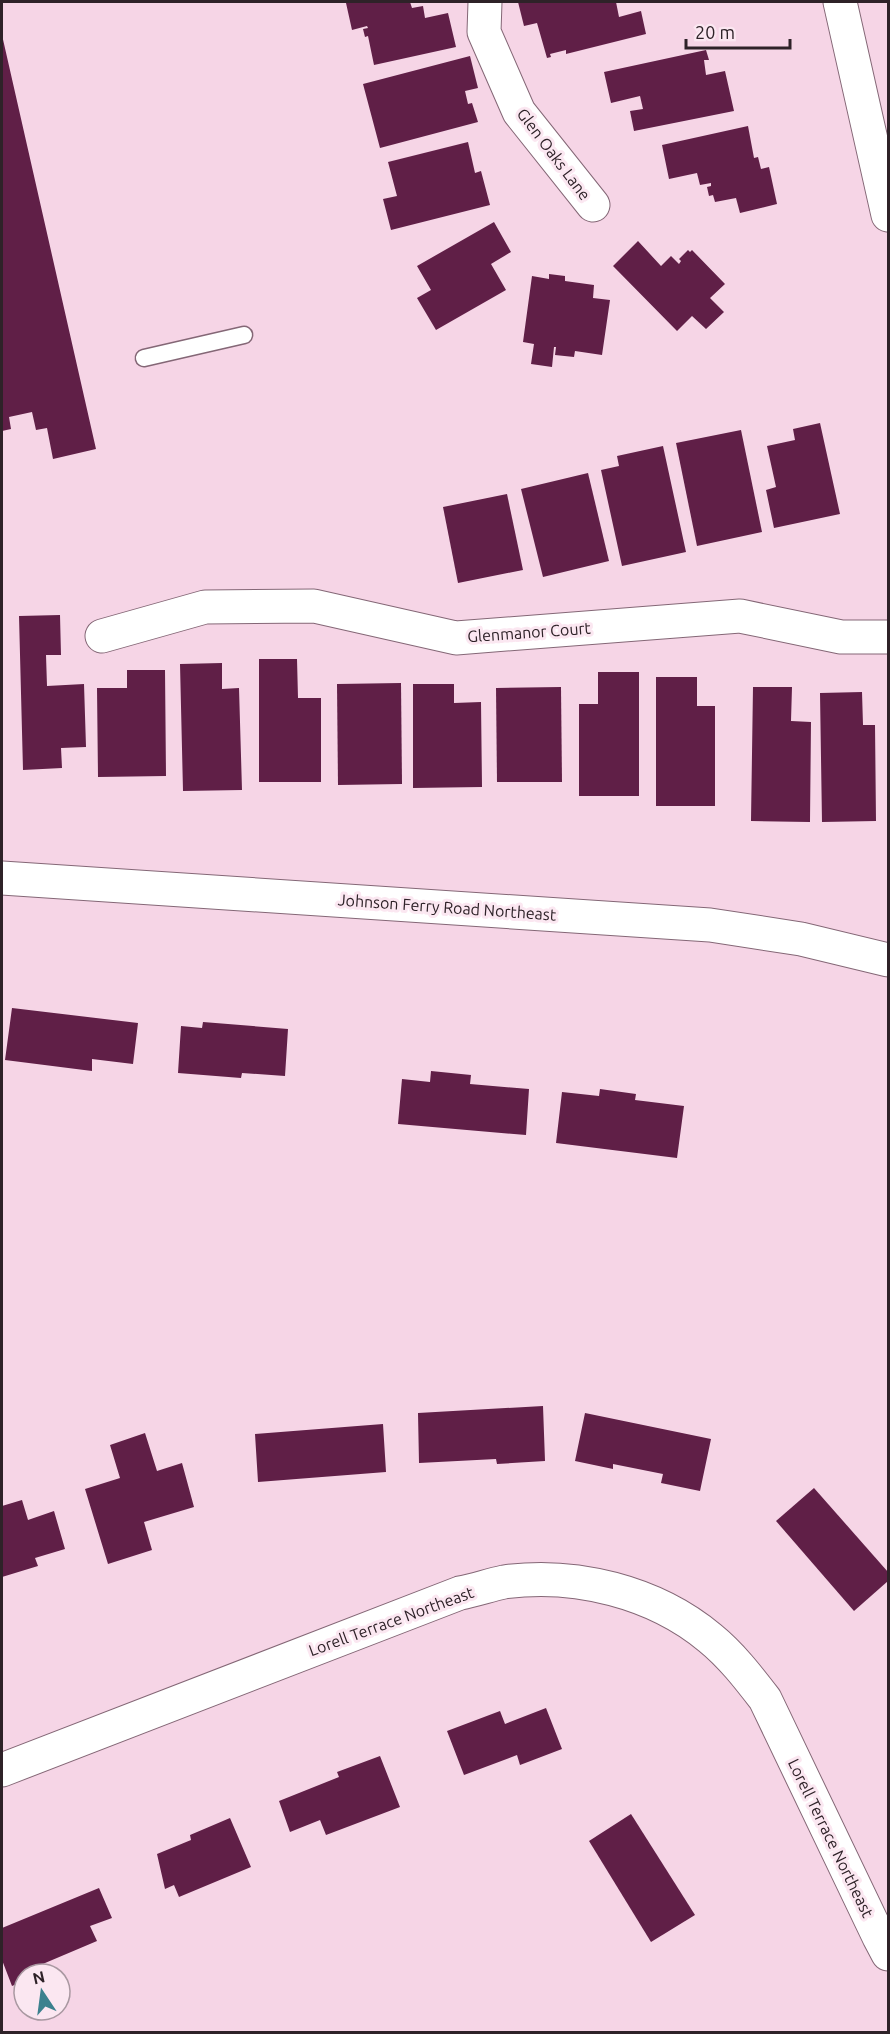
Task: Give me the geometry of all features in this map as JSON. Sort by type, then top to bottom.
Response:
[{"type":"street","name":"Glen Oaks Lane","points":[[485,2],[484,32],[519,112],[592,205]]},
{"type":"street","points":[[840,2],[888,215]]},
{"type":"street","name":"Glenmanor Court","points":[[102,636],[205,607],[314,606],[456,638],[740,616],[841,637],[888,637]]},
{"type":"street","name":"Johnson Ferry Road Northeast","points":[[2,878],[711,925],[801,939],[888,960]]},
{"type":"street","name":"Lorell Terrace Northeast","points":[[2,1770],[460,1593],[504,1582],[550,1580],[595,1584],[639,1597],[680,1617],[710,1638],[743,1669],[765,1699],[888,1954]]},
{"type":"lane","points":[[144,358],[244,335]]},
{"type":"building","points":[[410,2],[412,8],[423,6],[425,18],[448,13],[456,47],[374,65],[368,36],[365,37],[363,29],[368,28],[367,26],[352,30],[346,3]]},
{"type":"building","points":[[518,2],[616,2],[619,17],[641,11],[646,34],[566,54],[566,50],[550,54],[551,57],[547,58],[537,23],[524,26]]},
{"type":"building","points":[[2,35],[96,449],[53,459],[47,428],[36,430],[32,412],[9,417],[11,429],[2,431]]},
{"type":"building","points":[[706,50],[709,60],[704,60],[706,75],[725,71],[734,111],[634,131],[630,111],[643,109],[640,96],[611,103],[604,72]]},
{"type":"building","points":[[470,56],[478,88],[465,91],[468,104],[472,103],[478,122],[380,148],[363,84]]},
{"type":"building","points":[[748,126],[754,158],[758,157],[761,169],[769,167],[777,204],[740,213],[736,198],[715,202],[713,195],[709,196],[707,187],[711,186],[711,183],[700,185],[697,173],[669,179],[662,145]]},
{"type":"building","points":[[468,142],[475,173],[481,171],[490,205],[391,230],[383,199],[397,196],[388,162]]},
{"type":"building","points":[[494,222],[511,252],[491,264],[506,290],[436,330],[417,298],[431,290],[417,266]]},
{"type":"building","points":[[638,241],[661,266],[671,256],[679,264],[681,261],[679,259],[688,250],[690,252],[692,250],[725,284],[710,298],[724,312],[706,329],[692,316],[677,331],[613,266]]},
{"type":"building","points":[[549,274],[565,276],[565,281],[594,285],[593,298],[610,300],[602,355],[575,351],[574,357],[555,355],[556,347],[554,347],[552,367],[531,364],[534,344],[523,342],[532,276],[549,279]]},
{"type":"building","points":[[820,423],[840,514],[774,528],[766,490],[776,487],[767,446],[795,440],[793,429]]},
{"type":"building","points":[[741,430],[762,532],[697,546],[676,443]]},
{"type":"building","points":[[663,446],[686,552],[622,566],[601,470],[619,466],[617,456]]},
{"type":"building","points":[[588,473],[609,561],[543,577],[521,489]]},
{"type":"building","points":[[507,494],[523,570],[458,583],[443,507]]},
{"type":"building","points":[[60,615],[61,655],[46,655],[47,686],[84,684],[86,747],[61,748],[62,768],[23,770],[19,616]]},
{"type":"building","points":[[259,659],[297,659],[298,698],[321,698],[321,782],[259,782]]},
{"type":"building","points":[[222,663],[222,689],[239,688],[242,790],[183,791],[180,664]]},
{"type":"building","points":[[127,670],[165,670],[166,776],[98,777],[97,688],[127,688]]},
{"type":"building","points":[[598,672],[639,672],[639,796],[579,796],[579,704],[598,704]]},
{"type":"building","points":[[656,677],[697,677],[697,706],[715,706],[715,806],[656,806]]},
{"type":"building","points":[[401,683],[402,784],[338,785],[337,684]]},
{"type":"building","points":[[413,684],[454,684],[454,703],[481,702],[482,787],[413,788]]},
{"type":"building","points":[[561,687],[562,782],[497,782],[496,688]]},
{"type":"building","points":[[753,687],[792,687],[791,721],[811,722],[810,822],[751,821]]},
{"type":"building","points":[[862,692],[863,725],[875,725],[876,821],[822,822],[820,693]]},
{"type":"building","points":[[12,1008],[138,1023],[133,1064],[92,1059],[92,1071],[5,1060]]},
{"type":"building","points":[[203,1022],[288,1029],[285,1076],[242,1073],[241,1078],[178,1073],[181,1026],[202,1028]]},
{"type":"building","points":[[431,1071],[471,1075],[470,1084],[529,1089],[526,1135],[398,1124],[402,1079],[430,1082]]},
{"type":"building","points":[[600,1089],[636,1094],[635,1100],[684,1106],[677,1158],[556,1143],[562,1092],[599,1096]]},
{"type":"building","points":[[543,1406],[545,1461],[497,1464],[496,1459],[419,1463],[418,1413]]},
{"type":"building","points":[[585,1413],[711,1439],[700,1491],[661,1483],[663,1474],[613,1464],[613,1469],[575,1461]]},
{"type":"building","points":[[383,1424],[386,1472],[258,1482],[255,1434]]},
{"type":"building","points":[[145,1433],[157,1471],[182,1463],[194,1507],[144,1522],[152,1550],[108,1564],[85,1489],[120,1478],[110,1445]]},
{"type":"building","points":[[814,1488],[888,1572],[888,1581],[854,1611],[776,1521]]},
{"type":"building","points":[[22,1500],[28,1520],[54,1511],[65,1549],[35,1558],[38,1566],[2,1577],[2,1506]]},
{"type":"building","points":[[546,1708],[562,1749],[520,1765],[517,1755],[464,1775],[447,1731],[500,1711],[505,1724]]},
{"type":"building","points":[[380,1756],[400,1807],[326,1835],[320,1820],[290,1832],[279,1801],[339,1777],[337,1772]]},
{"type":"building","points":[[631,1814],[695,1915],[651,1942],[589,1841]]},
{"type":"building","points":[[230,1818],[251,1867],[179,1897],[174,1885],[165,1889],[157,1854],[191,1840],[190,1835]]},
{"type":"building","points":[[99,1888],[112,1918],[90,1926],[97,1941],[47,1962],[12,1962],[12,1986],[2,1960],[2,1928]]}]
